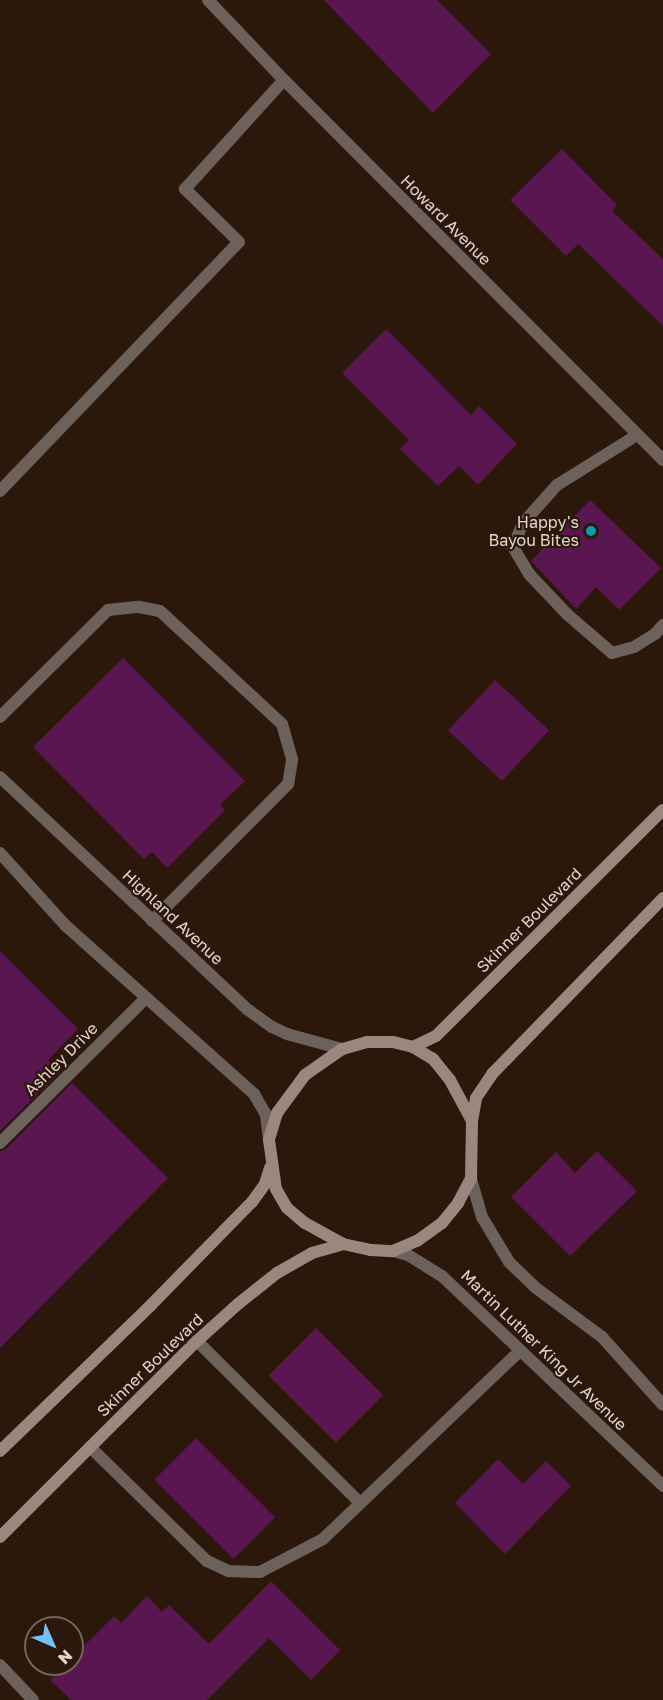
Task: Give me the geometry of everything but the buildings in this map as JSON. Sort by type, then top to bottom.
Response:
[{"type":"main road","name":"Skinner Boulevard","points":[[413,1047],[436,1036],[663,810]]},
{"type":"main road","name":"Skinner Boulevard","points":[[472,1121],[450,1080],[433,1059],[413,1047],[393,1042],[367,1042],[342,1049],[305,1075],[277,1113],[269,1140],[276,1190],[287,1208],[305,1223],[343,1244],[371,1250],[393,1251],[417,1241],[442,1222],[458,1203],[471,1179],[472,1121],[476,1098],[493,1073],[663,898]]},
{"type":"main road","name":"Skinner Boulevard","points":[[0,1451],[151,1305],[252,1202],[265,1184],[271,1164]]},
{"type":"main road","name":"Skinner Boulevard","points":[[0,1538],[197,1341],[277,1273],[312,1253],[343,1244]]},
{"type":"street","name":"Howard Avenue","points":[[208,0],[284,80],[663,460]]},
{"type":"street","points":[[0,491],[239,242],[185,189],[284,80]]},
{"type":"street","points":[[637,435],[557,485],[523,523],[513,547],[529,574],[568,615],[612,652],[633,647],[656,634],[663,626]]},
{"type":"street","points":[[0,717],[108,610],[139,607],[160,611],[282,724],[292,760],[288,784],[152,921]]},
{"type":"street","name":"Highland Avenue","points":[[0,777],[247,1009],[272,1027],[315,1043],[342,1049]]},
{"type":"street","points":[[0,853],[65,925],[254,1094],[266,1115],[269,1140]]},
{"type":"street","name":"Ashley Drive","points":[[0,1143],[146,998]]},
{"type":"street","points":[[471,1179],[482,1217],[509,1262],[536,1288],[602,1337],[663,1406]]},
{"type":"street","name":"Martin Luther King Jr Avenue","points":[[393,1251],[408,1255],[442,1276],[663,1486]]},
{"type":"street","points":[[197,1341],[360,1503]]},
{"type":"street","points":[[90,1447],[207,1561],[228,1571],[260,1572],[323,1539],[520,1351]]},
{"type":"street","points":[[0,1665],[33,1700]]},
{"type":"place","name":"Happy's Bayou Bites","points":[[591,531]]}]
